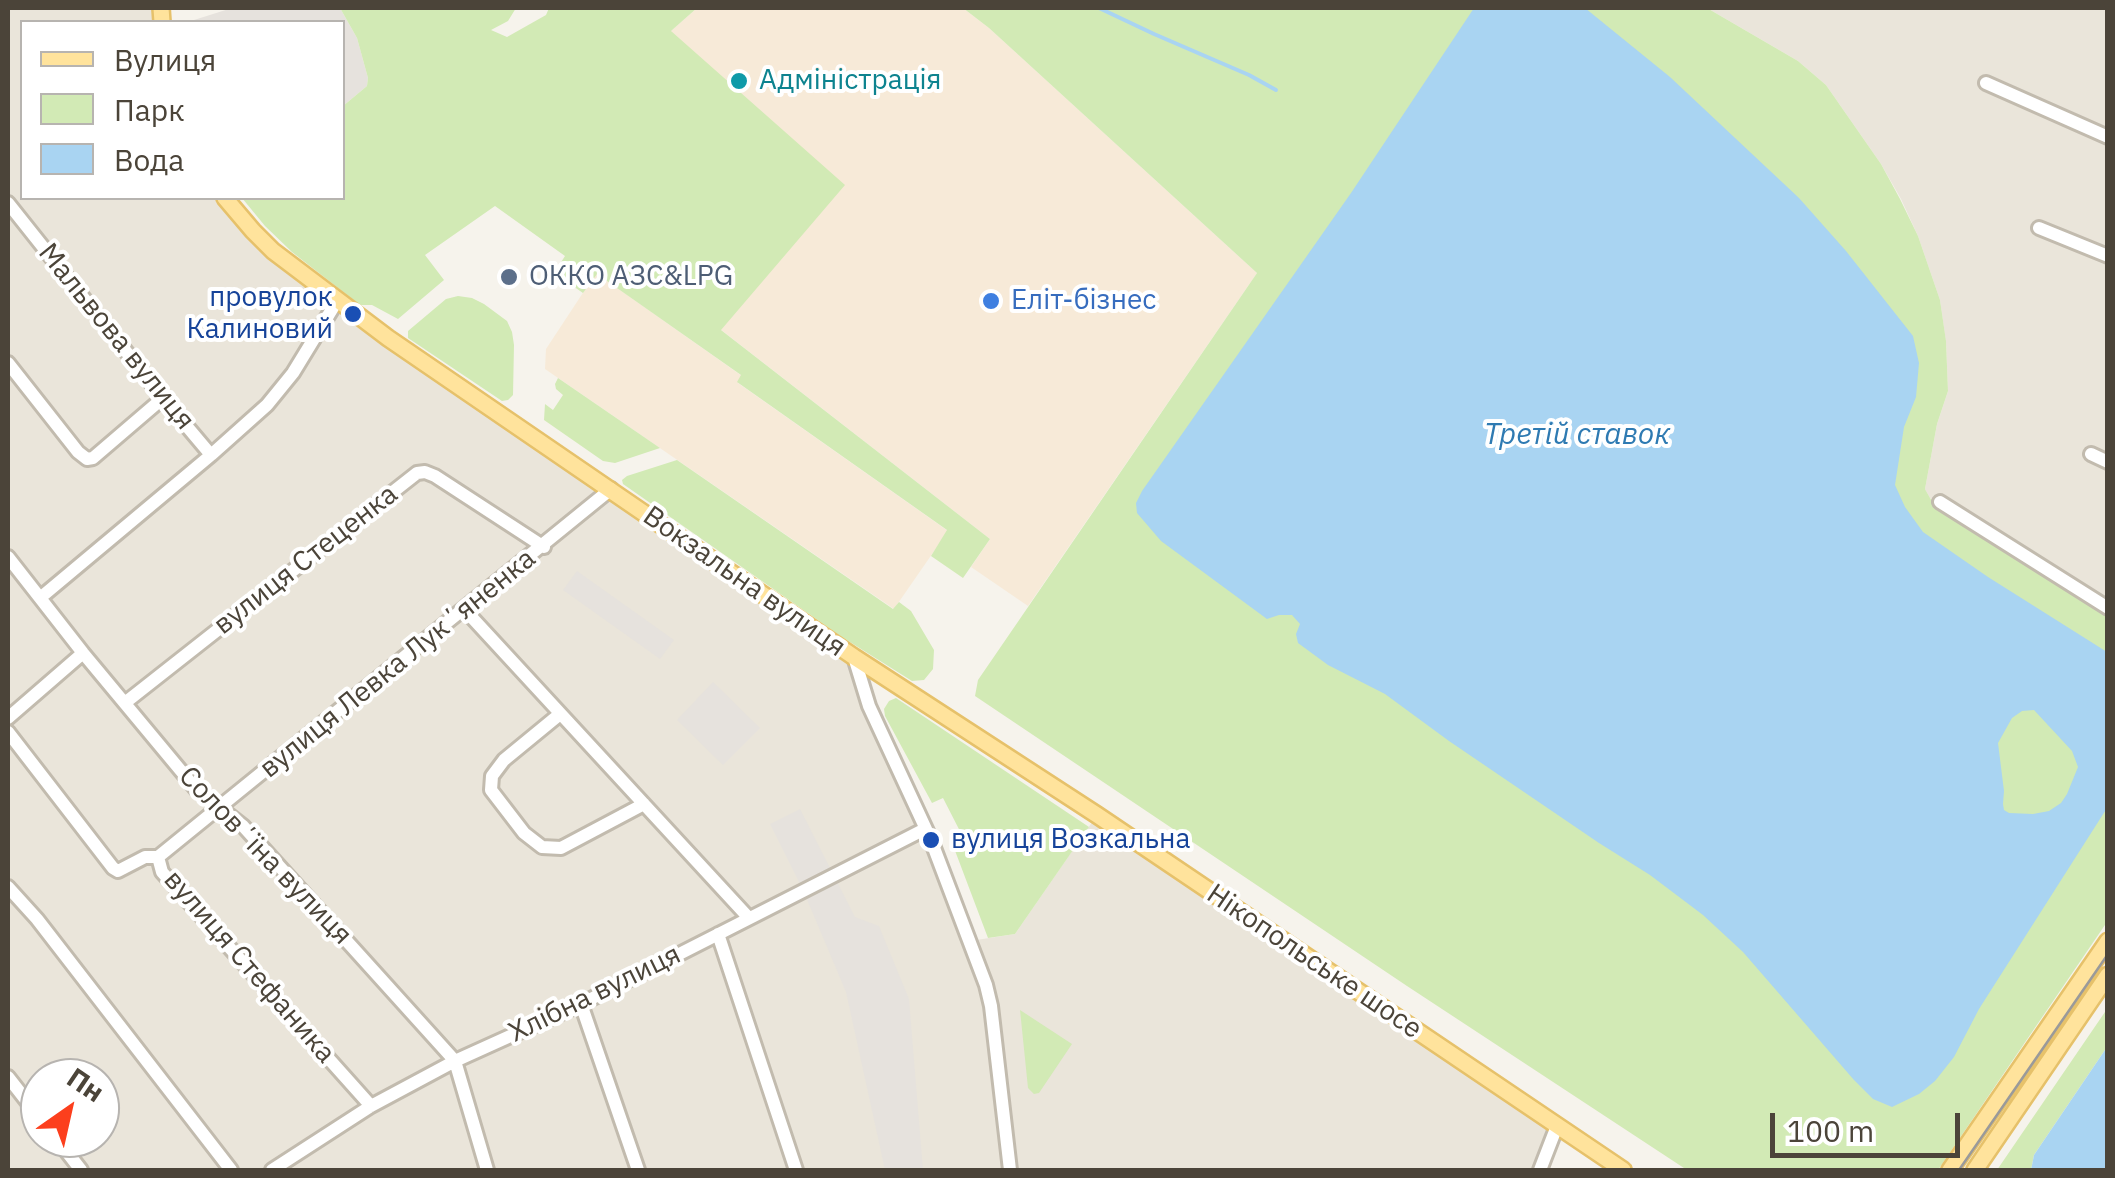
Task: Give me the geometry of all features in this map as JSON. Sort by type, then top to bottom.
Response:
[{"type":"main road","name":"Вокзальна вулиця","points":[[227,200],[273,251],[337,301],[854,656]]},
{"type":"main road","name":"Нікопольське шосе","points":[[854,656],[1623,1170]]},
{"type":"main road","points":[[1950,1170],[2108,941]]},
{"type":"main road","points":[[1975,1170],[2108,975]]},
{"type":"street","points":[[1986,83],[2108,137]]},
{"type":"street","name":"Мальвова вулиця","points":[[8,203],[212,455],[267,405],[293,373],[337,301]]},
{"type":"street","points":[[2039,228],[2108,256]]},
{"type":"street","points":[[8,363],[86,459],[93,458],[163,398]]},
{"type":"street","points":[[2091,454],[2108,462]]},
{"type":"street","points":[[40,598],[212,455]]},
{"type":"street","name":"вулиця Стеценка","points":[[126,702],[417,473],[434,476],[544,546]]},
{"type":"street","name":"вулиця Левка Лукʼяненка","points":[[158,857],[611,489]]},
{"type":"street","points":[[1940,502],[2108,608]]},
{"type":"street","name":"Соловʼїна вулиця","points":[[8,557],[196,789],[243,826],[455,1062],[487,1170]]},
{"type":"street","points":[[465,610],[748,917]]},
{"type":"street","points":[[8,718],[83,653]]},
{"type":"street","name":"Вокзальна вулиця","points":[[854,656],[869,706],[925,829],[986,985],[1010,1170]]},
{"type":"street","points":[[560,714],[504,760],[492,776],[491,790],[524,833],[542,847],[560,848],[644,804]]},
{"type":"street","name":"вулиця Стефаника","points":[[8,732],[118,872],[146,857],[158,857],[162,872],[371,1106]]},
{"type":"street","name":"Хлібна вулиця","points":[[272,1170],[371,1106],[455,1062],[580,1004],[925,829]]},
{"type":"street","points":[[8,887],[231,1170]]},
{"type":"street","points":[[718,934],[796,1170]]},
{"type":"street","points":[[580,1004],[638,1170]]},
{"type":"street","points":[[1540,1170],[1557,1126]]},
{"type":"shaded area","points":[[8,8],[161,8],[162,20],[20,20],[20,200],[227,200],[273,251],[854,657],[970,941],[1015,934],[1097,815],[1557,1126],[1540,1170],[8,1170]]},
{"type":"shaded area","points":[[232,8],[340,8],[357,38],[367,86],[345,104],[345,20],[194,20]]},
{"type":"shaded area","name":"Еліт-бізнес","points":[[697,8],[963,8],[1257,273],[1028,606],[971,567],[990,539],[720,329],[671,31]]},
{"type":"shaded area","points":[[1707,8],[2107,8],[2107,613],[1934,505],[1925,489],[1937,424],[1948,391],[1946,342],[1940,300],[1918,236],[1881,164],[1826,85],[1798,61]]},
{"type":"shaded area","points":[[596,273],[742,376],[738,383],[948,531],[894,609],[545,369],[546,349]]},
{"type":"shaded area","points":[[577,571],[674,640],[660,659],[563,590]]},
{"type":"shaded area","points":[[713,682],[760,728],[723,765],[677,720]]},
{"type":"shaded area","points":[[800,809],[855,917],[879,926],[909,999],[923,1170],[885,1170],[846,992],[770,824]]},
{"type":"green space","points":[[340,8],[516,8],[508,21],[491,30],[507,37],[546,15],[549,8],[697,8],[671,31],[845,185],[721,330],[990,539],[963,578],[931,556],[947,530],[737,382],[741,375],[597,274],[583,293],[554,273],[565,256],[495,206],[425,255],[444,280],[398,319],[372,305],[360,305],[292,252],[244,200],[345,200],[345,104],[367,86],[368,78],[357,38]]},
{"type":"green space","points":[[963,8],[1707,8],[1798,61],[1826,85],[1881,164],[1900,199],[1918,236],[1940,300],[1948,391],[1937,424],[1925,489],[1934,505],[2107,613],[2107,922],[1938,1170],[1687,1170],[975,696],[978,680],[1257,273]]},
{"type":"green space","points":[[458,296],[484,304],[507,321],[514,345],[513,395],[508,400],[502,401],[408,338],[408,331],[446,299]]},
{"type":"green space","points":[[558,378],[660,448],[615,463],[603,461],[544,420],[545,404],[553,410],[563,395],[556,389]]},
{"type":"green space","points":[[677,460],[893,609],[899,602],[911,611],[934,650],[933,669],[924,680],[912,681],[842,637],[623,484],[627,476]]},
{"type":"green space","points":[[896,698],[1089,827],[1015,934],[988,938],[954,848],[965,841],[943,798],[932,803],[885,716],[884,709]]},
{"type":"green space","points":[[2107,1009],[2107,1047],[2034,1155],[2031,1170],[1997,1170]]},
{"type":"green space","points":[[1020,1010],[1072,1044],[1039,1093],[1034,1094],[1028,1088]]},
{"type":"water","name":"Третій ставок","points":[[1474,8],[1585,8],[1670,77],[1799,198],[1913,336],[1919,363],[1916,397],[1904,427],[1895,485],[1905,507],[1923,532],[2107,652],[2107,808],[1979,1009],[1954,1057],[1919,1094],[1892,1107],[1873,1099],[1743,952],[1703,915],[1385,694],[1328,665],[1298,643],[1300,624],[1292,615],[1267,619],[1161,541],[1137,513],[1136,503],[1142,491],[1351,193]],"holes":[[[2034,710],[2072,751],[2078,767],[2061,803],[2049,811],[2033,814],[2004,810],[1998,743],[2012,718],[2022,711]]]},
{"type":"water","points":[[2107,1047],[2107,1170],[2031,1170],[2034,1155]]},
{"type":"waterway","points":[[1099,8],[1276,90]]},
{"type":"tram line","points":[[1959,1170],[2108,954]]},
{"type":"place","name":"Адміністрація","points":[[739,81]]},
{"type":"place","name":"ОККО АЗС&LPG","points":[[509,277]]},
{"type":"place","name":"Еліт-бізнес","points":[[991,301]]},
{"type":"place","name":"провулок Калиновий","points":[[353,314]]},
{"type":"place","name":"вулиця Возкальна","points":[[931,840]]}]
